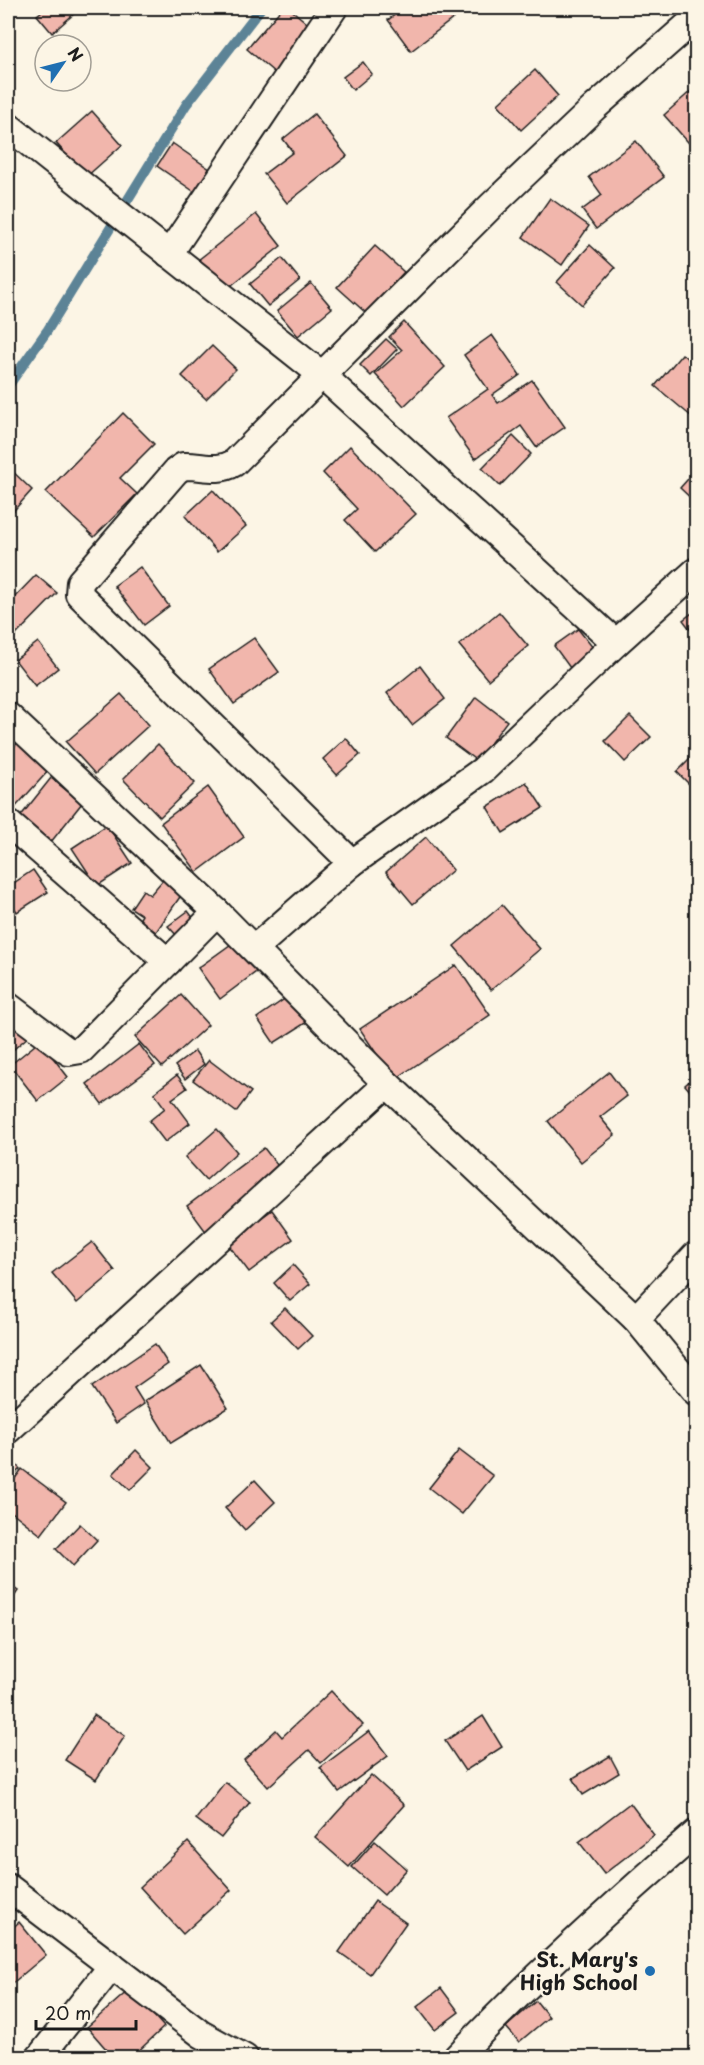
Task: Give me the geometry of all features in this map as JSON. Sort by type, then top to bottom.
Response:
[{"type":"street","points":[[169,254],[334,8]]},
{"type":"street","points":[[352,863],[79,594],[80,582],[176,471],[189,465],[225,468],[234,462],[491,206],[595,107],[696,18]]},
{"type":"street","points":[[8,126],[322,375],[616,643]]},
{"type":"street","points":[[255,948],[352,863],[483,770],[616,643],[696,571]]},
{"type":"street","points":[[8,717],[255,948],[387,1084],[636,1319],[696,1392]]},
{"type":"street","points":[[8,823],[168,962]]},
{"type":"street","points":[[8,1006],[69,1052],[81,1050],[217,912]]},
{"type":"street","points":[[8,1430],[387,1084]]},
{"type":"street","points":[[636,1319],[696,1255]]},
{"type":"street","points":[[456,2058],[512,2000],[696,1833]]},
{"type":"street","points":[[8,1887],[201,2034],[245,2058]]},
{"type":"street","points":[[39,2058],[112,1966]]},
{"type":"building","points":[[46,8],[71,8],[75,13],[52,33],[37,15]]},
{"type":"building","points":[[282,8],[289,8],[313,28],[275,73],[247,49]]},
{"type":"building","points":[[404,8],[461,8],[463,11],[411,51],[388,20]]},
{"type":"building","points":[[363,62],[372,74],[353,90],[343,77]]},
{"type":"building","points":[[535,70],[558,96],[521,130],[498,104]]},
{"type":"building","points":[[693,89],[696,93],[696,151],[664,115]]},
{"type":"building","points":[[92,111],[122,145],[86,177],[56,143]]},
{"type":"building","points":[[314,114],[347,156],[287,203],[264,174],[293,152],[283,139]]},
{"type":"building","points":[[636,141],[664,177],[596,229],[582,210],[602,195],[589,177]]},
{"type":"building","points":[[172,143],[214,172],[199,195],[157,166]]},
{"type":"building","points":[[550,198],[589,226],[562,265],[523,237]]},
{"type":"building","points":[[256,214],[281,246],[223,292],[198,260]]},
{"type":"building","points":[[590,245],[615,268],[582,305],[557,282]]},
{"type":"building","points":[[375,246],[404,272],[366,313],[337,287]]},
{"type":"building","points":[[282,258],[300,280],[268,306],[250,284]]},
{"type":"building","points":[[311,283],[332,308],[298,336],[277,311]]},
{"type":"building","points":[[404,322],[445,367],[404,406],[375,374],[402,350],[389,337]]},
{"type":"building","points":[[492,335],[520,375],[492,395],[498,403],[532,380],[565,427],[536,447],[521,426],[475,459],[446,418],[488,389],[464,355]]},
{"type":"building","points":[[386,339],[397,349],[371,376],[360,365]]},
{"type":"building","points":[[212,346],[236,369],[206,399],[182,376]]},
{"type":"building","points":[[682,354],[696,366],[696,412],[692,417],[655,386]]},
{"type":"building","points":[[123,413],[154,444],[120,478],[137,494],[94,537],[46,492]]},
{"type":"building","points":[[513,436],[531,454],[500,486],[482,468]]},
{"type":"building","points":[[350,446],[416,514],[375,552],[345,520],[357,509],[323,473]]},
{"type":"building","points":[[8,467],[32,490],[8,517]]},
{"type":"building","points":[[696,470],[696,503],[680,488]]},
{"type":"building","points":[[213,490],[246,526],[217,552],[185,516]]},
{"type":"building","points":[[140,567],[169,606],[144,625],[114,586]]},
{"type":"building","points":[[36,575],[57,593],[11,640],[8,636],[8,604]]},
{"type":"building","points":[[696,610],[696,637],[683,620]]},
{"type":"building","points":[[499,612],[528,646],[488,680],[459,645]]},
{"type":"building","points":[[578,629],[598,654],[573,672],[554,646]]},
{"type":"building","points":[[254,638],[279,672],[234,704],[209,669]]},
{"type":"building","points":[[38,642],[58,668],[35,686],[15,660]]},
{"type":"building","points":[[420,666],[445,699],[412,725],[387,693]]},
{"type":"building","points":[[121,694],[149,725],[95,774],[66,742]]},
{"type":"building","points":[[476,697],[507,721],[477,761],[446,738]]},
{"type":"building","points":[[630,716],[651,737],[625,762],[605,741]]},
{"type":"building","points":[[346,738],[360,755],[337,775],[323,759]]},
{"type":"building","points":[[20,740],[50,769],[11,812],[8,809],[8,753]]},
{"type":"building","points":[[158,744],[195,783],[160,817],[123,779]]},
{"type":"building","points":[[696,753],[696,791],[677,772]]},
{"type":"building","points":[[51,778],[82,803],[51,842],[20,817]]},
{"type":"building","points":[[526,782],[543,808],[503,833],[487,807]]},
{"type":"building","points":[[208,787],[244,837],[197,872],[161,823]]},
{"type":"building","points":[[107,825],[132,863],[97,886],[72,848]]},
{"type":"building","points":[[426,837],[453,870],[413,904],[386,872]]},
{"type":"building","points":[[33,870],[48,892],[17,912],[8,898],[8,887]]},
{"type":"building","points":[[168,874],[184,891],[156,932],[139,920],[142,915],[131,908],[143,890],[150,895]]},
{"type":"building","points":[[502,905],[540,949],[491,990],[454,946]]},
{"type":"building","points":[[188,911],[197,923],[179,938],[168,926]]},
{"type":"building","points":[[234,942],[256,972],[220,999],[198,968]]},
{"type":"building","points":[[456,965],[490,1015],[394,1080],[360,1029]]},
{"type":"building","points":[[181,995],[208,1025],[162,1067],[135,1037]]},
{"type":"building","points":[[289,996],[307,1022],[274,1043],[257,1018]]},
{"type":"building","points":[[17,1021],[29,1036],[8,1054],[8,1029]]},
{"type":"building","points":[[40,1041],[68,1077],[38,1101],[10,1065]]},
{"type":"building","points":[[139,1044],[155,1065],[102,1104],[87,1084]]},
{"type":"building","points":[[195,1051],[204,1064],[185,1079],[175,1066]]},
{"type":"building","points":[[209,1060],[251,1092],[236,1112],[193,1080]]},
{"type":"building","points":[[609,1072],[627,1096],[600,1117],[615,1135],[581,1162],[548,1121]]},
{"type":"building","points":[[177,1075],[187,1088],[172,1099],[190,1123],[165,1142],[149,1121],[165,1108],[154,1093]]},
{"type":"building","points":[[696,1075],[696,1098],[685,1085]]},
{"type":"building","points":[[217,1129],[237,1152],[206,1180],[185,1157]]},
{"type":"building","points":[[264,1148],[285,1175],[207,1233],[187,1206]]},
{"type":"building","points":[[272,1210],[293,1239],[249,1272],[227,1243]]},
{"type":"building","points":[[92,1242],[115,1271],[77,1303],[52,1273]]},
{"type":"building","points":[[293,1265],[310,1284],[290,1301],[274,1283]]},
{"type":"building","points":[[285,1308],[312,1336],[298,1349],[271,1321]]},
{"type":"building","points":[[155,1344],[168,1364],[134,1388],[144,1404],[116,1423],[92,1387]]},
{"type":"building","points":[[201,1365],[228,1408],[171,1443],[145,1401]]},
{"type":"building","points":[[136,1450],[153,1467],[130,1490],[113,1474]]},
{"type":"building","points":[[459,1450],[493,1476],[462,1514],[429,1488]]},
{"type":"building","points":[[8,1456],[20,1469],[8,1480]]},
{"type":"building","points":[[22,1469],[66,1502],[41,1535],[8,1509],[8,1488]]},
{"type":"building","points":[[255,1480],[275,1502],[245,1530],[225,1508]]},
{"type":"building","points":[[80,1524],[97,1540],[73,1566],[56,1549]]},
{"type":"building","points":[[8,1584],[18,1591],[8,1606]]},
{"type":"building","points":[[331,1691],[363,1725],[321,1763],[309,1750],[268,1787],[244,1760],[276,1730],[282,1737]]},
{"type":"building","points":[[94,1715],[125,1736],[96,1780],[65,1760]]},
{"type":"building","points":[[483,1716],[502,1747],[465,1771],[445,1741]]},
{"type":"building","points":[[369,1731],[388,1756],[339,1792],[320,1768]]},
{"type":"building","points":[[610,1756],[619,1773],[583,1795],[573,1778]]},
{"type":"building","points":[[371,1775],[404,1805],[349,1867],[315,1837]]},
{"type":"building","points":[[225,1782],[250,1802],[221,1838],[196,1819]]},
{"type":"building","points":[[630,1803],[654,1835],[604,1874],[579,1842]]},
{"type":"building","points":[[375,1841],[407,1869],[384,1895],[352,1867]]},
{"type":"building","points":[[188,1842],[231,1890],[183,1934],[140,1887]]},
{"type":"building","points":[[375,1901],[406,1923],[370,1974],[339,1952]]},
{"type":"building","points":[[19,1922],[46,1955],[8,1987],[8,1932]]},
{"type":"building","points":[[441,1988],[459,2012],[435,2030],[417,2007]]},
{"type":"building","points":[[130,1989],[164,2027],[131,2058],[114,2058],[87,2027]]},
{"type":"building","points":[[536,2001],[549,2017],[519,2042],[506,2027]]},
{"type":"waterway","points":[[8,386],[47,331],[186,105],[261,8]]},
{"type":"place","name":"St. Mary's High School","points":[[650,1971]]}]
